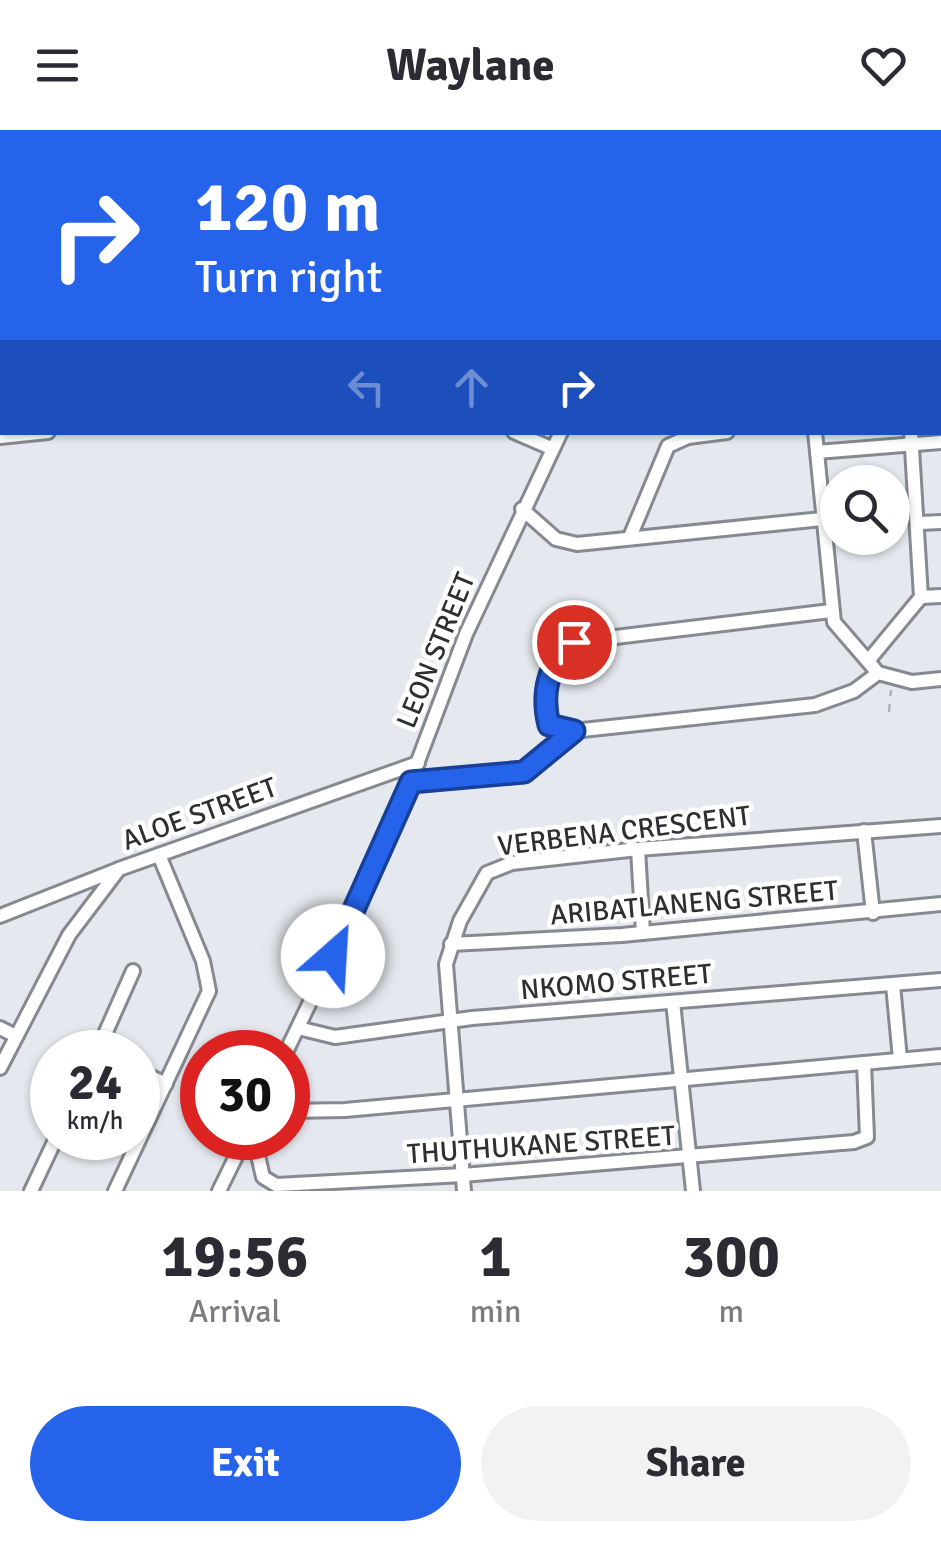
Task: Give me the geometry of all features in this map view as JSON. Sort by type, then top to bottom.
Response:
[{"type":"street","points":[[521,435],[551,448]]},
{"type":"street","name":"LEON STREET","points":[[298,1028],[390,838],[444,688],[522,509],[559,435]]},
{"type":"street","points":[[630,537],[668,446],[680,439],[708,435]]},
{"type":"street","points":[[815,435],[820,492]]},
{"type":"street","points":[[817,452],[911,438],[941,442]]},
{"type":"street","points":[[868,662],[921,597],[920,523],[911,438]]},
{"type":"street","points":[[522,509],[565,542],[820,518]]},
{"type":"street","points":[[920,523],[941,522]]},
{"type":"street","points":[[826,555],[831,611],[840,632],[878,673],[893,679],[941,679]]},
{"type":"street","points":[[921,597],[941,596]]},
{"type":"street","points":[[831,611],[574,642],[552,668],[545,698],[549,725],[574,731],[815,705],[854,691],[878,673]]},
{"type":"street","points":[[411,782],[524,772],[574,731]]},
{"type":"street","name":"ALOE STREET","points":[[0,916],[159,854],[418,763]]},
{"type":"street","name":"VERBENA CRESCENT","points":[[464,1191],[445,983],[451,944],[473,895],[492,868],[638,849],[941,826]]},
{"type":"street","points":[[864,831],[873,912]]},
{"type":"street","points":[[638,849],[644,933]]},
{"type":"street","points":[[115,1191],[209,991],[203,961],[159,854]]},
{"type":"street","points":[[0,1068],[68,935],[119,869]]},
{"type":"street","name":"ARIBATLANENG STREET","points":[[451,944],[644,933],[941,904]]},
{"type":"street","points":[[108,1030],[134,971]]},
{"type":"street","name":"NKOMO STREET","points":[[298,1028],[335,1037],[448,1023],[941,980]]},
{"type":"street","points":[[894,984],[900,1059]]},
{"type":"street","points":[[674,1002],[693,1191]]},
{"type":"street","points":[[0,1028],[16,1036]]},
{"type":"street","points":[[310,1111],[941,1056]]},
{"type":"street","name":"THUTHUKANE STREET","points":[[259,1160],[263,1177],[276,1185],[690,1158],[866,1140],[864,1062]]},
{"type":"street","points":[[160,1081],[166,1084]]},
{"type":"street","points":[[31,1191],[46,1160]]},
{"type":"street","points":[[219,1191],[234,1160]]},
{"type":"path","points":[[889,712],[893,679]]},
{"type":"route","points":[[333,956],[390,838],[411,782],[524,772],[574,731],[549,725],[545,698],[552,668],[562,651],[574,642]]}]
